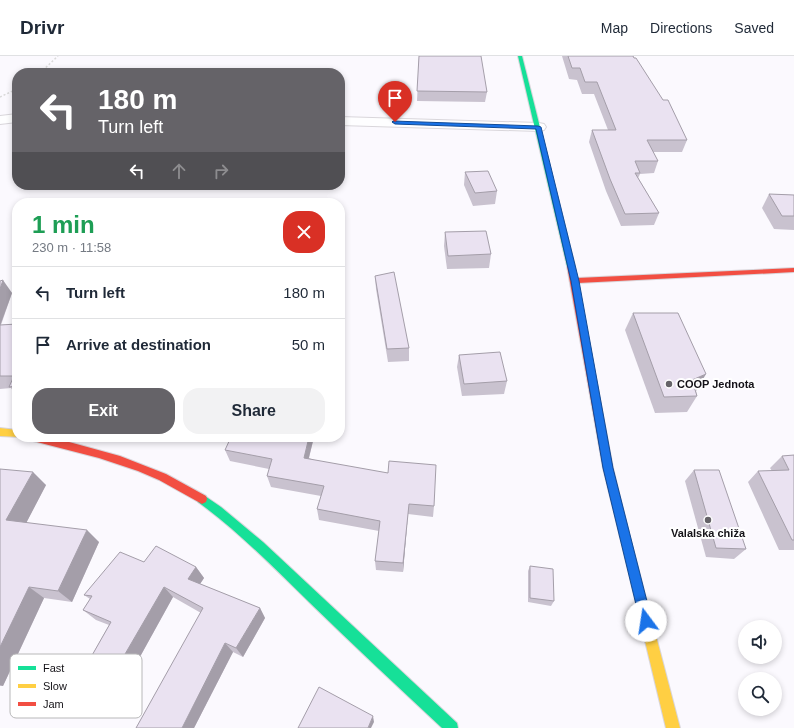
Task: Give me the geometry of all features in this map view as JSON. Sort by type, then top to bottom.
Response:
[{"type":"main road","points":[[520,56],[575,281],[608,468],[672,728]]},
{"type":"main road","points":[[575,281],[794,270]]},
{"type":"main road","points":[[0,432],[12,433]]},
{"type":"main road","points":[[60,442],[113,457],[141,468],[174,483],[220,513],[275,561],[452,728]]},
{"type":"street","points":[[0,120],[12,119]]},
{"type":"street","points":[[345,121],[538,127]]},
{"type":"path","points":[[46,68],[58,56]]},
{"type":"path","points":[[0,98],[12,92]]},
{"type":"building","points":[[419,56],[481,56],[487,92],[417,91]]},
{"type":"building","points":[[568,56],[633,56],[636,58],[663,100],[668,100],[687,140],[647,140],[658,161],[635,161],[640,173],[635,173],[659,213],[625,214],[592,130],[616,130],[597,82],[585,82],[580,68],[572,68]]},
{"type":"building","points":[[488,171],[497,191],[475,193],[465,172]]},
{"type":"building","points":[[769,194],[794,195],[794,216],[782,216]]},
{"type":"building","points":[[486,231],[491,254],[448,256],[445,232]]},
{"type":"building","points":[[394,272],[409,348],[387,349],[375,276]]},
{"type":"building","points":[[3,280],[0,289],[0,281]]},
{"type":"building","points":[[633,313],[678,313],[706,374],[692,380],[697,396],[664,397]]},
{"type":"building","points":[[12,324],[12,376],[0,376],[0,325]]},
{"type":"building","points":[[500,352],[507,381],[464,384],[459,355]]},
{"type":"building","points":[[229,442],[308,442],[304,458],[388,473],[389,461],[436,465],[434,506],[409,504],[403,563],[375,561],[380,521],[317,509],[324,486],[267,476],[272,459],[225,450]]},
{"type":"building","points":[[794,455],[794,540],[792,540],[758,471],[789,470],[782,456]]},
{"type":"building","points":[[0,469],[33,472],[6,520],[87,530],[58,591],[29,587],[0,647]]},
{"type":"building","points":[[694,470],[719,470],[746,549],[716,548]]},
{"type":"building","points":[[156,546],[196,567],[188,579],[260,608],[236,648],[225,643],[182,728],[136,728],[203,608],[164,587],[125,654],[93,654],[111,622],[83,610],[92,596],[84,595],[120,552],[144,562]]},
{"type":"building","points":[[530,566],[553,569],[554,601],[530,598]]},
{"type":"building","points":[[319,687],[373,716],[368,728],[298,728]]},
{"type":"traffic: fast","points":[[520,56],[571,266]]},
{"type":"traffic: fast","points":[[202,499],[232,521],[452,728]]},
{"type":"traffic: slow","points":[[0,432],[12,433]]},
{"type":"traffic: slow","points":[[624,533],[673,728]]},
{"type":"traffic: jam","points":[[571,266],[608,468],[624,533]]},
{"type":"traffic: jam","points":[[575,281],[794,270]]},
{"type":"traffic: jam","points":[[55,442],[99,453],[142,468],[183,487],[202,499]]},
{"type":"place","name":"COOP Jednota","points":[[669,384]]},
{"type":"place","name":"Valalska chiža","points":[[708,520]]},
{"type":"route","points":[[395,122],[538,127],[575,281],[608,468],[646,621]]}]
